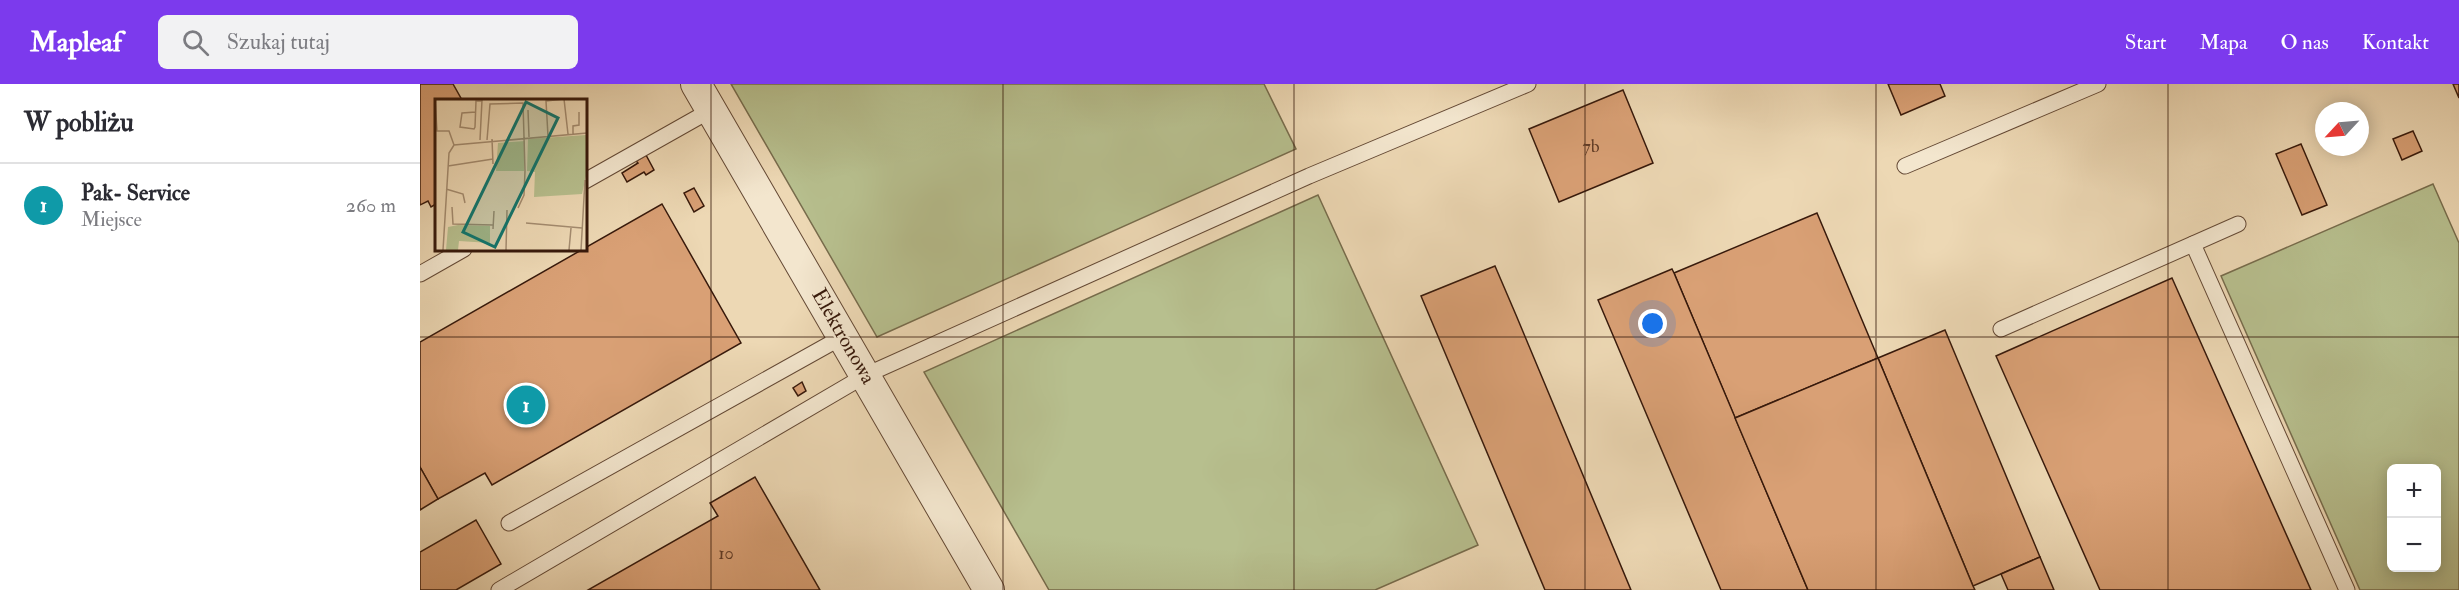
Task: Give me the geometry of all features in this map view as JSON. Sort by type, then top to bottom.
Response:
[{"type":"street","name":"Elektronowa","points":[[696,84],[989,590]]},
{"type":"lane","points":[[499,590],[866,375],[1309,176],[1528,84]]},
{"type":"lane","points":[[1905,166],[2098,84]]},
{"type":"lane","points":[[586,180],[711,110]]},
{"type":"lane","points":[[2001,329],[2238,224]]},
{"type":"lane","points":[[2193,244],[2347,590]]},
{"type":"lane","points":[[420,273],[462,250]]},
{"type":"lane","points":[[509,523],[844,336]]},
{"type":"green space","points":[[731,84],[1264,84],[1296,149],[877,337]]},
{"type":"green space","points":[[2433,184],[2459,243],[2459,590],[2360,590],[2221,276]]},
{"type":"green space","points":[[1318,195],[1478,545],[1375,590],[1049,590],[924,372]]},
{"type":"building","points":[[420,84],[453,84],[461,99],[435,99],[435,205],[431,207],[428,201],[420,205]]},
{"type":"building","points":[[1888,84],[1940,84],[1945,96],[1901,115]]},
{"type":"building","points":[[2453,84],[2459,84],[2459,98]]},
{"type":"building","points":[[1623,90],[1653,163],[1559,202],[1529,129]]},
{"type":"building","points":[[2413,131],[2422,151],[2402,160],[2393,139]]},
{"type":"building","points":[[2301,144],[2327,205],[2302,215],[2276,154]]},
{"type":"building","points":[[646,155],[654,170],[646,175],[644,172],[627,182],[622,173]]},
{"type":"building","points":[[694,188],[704,206],[694,212],[684,193]]},
{"type":"building","points":[[662,204],[741,343],[492,485],[485,473],[438,499],[420,467],[420,342],[581,250],[586,250],[586,247]]},
{"type":"building","points":[[1817,213],[1878,358],[1735,418],[1674,273]]},
{"type":"building","points":[[1495,266],[1631,590],[1545,590],[1421,296]]},
{"type":"building","points":[[1672,269],[1808,590],[1721,590],[1598,300]]},
{"type":"building","points":[[2172,278],[2311,590],[2100,590],[1996,356]]},
{"type":"building","points":[[1945,330],[2040,557],[1973,586],[1878,358]]},
{"type":"building","points":[[1878,358],[1975,590],[1808,590],[1735,418]]},
{"type":"building","points":[[802,382],[806,391],[798,396],[793,388]]},
{"type":"building","points":[[420,467],[438,499],[420,510]]},
{"type":"building","points":[[755,477],[820,590],[588,590],[718,516],[710,503]]},
{"type":"building","points":[[476,520],[501,564],[456,590],[420,590],[420,552]]},
{"type":"building","points":[[2040,557],[2054,590],[2008,590],[2001,574]]},
{"type":"place","name":"Pak- Service","points":[[526,405]]}]
